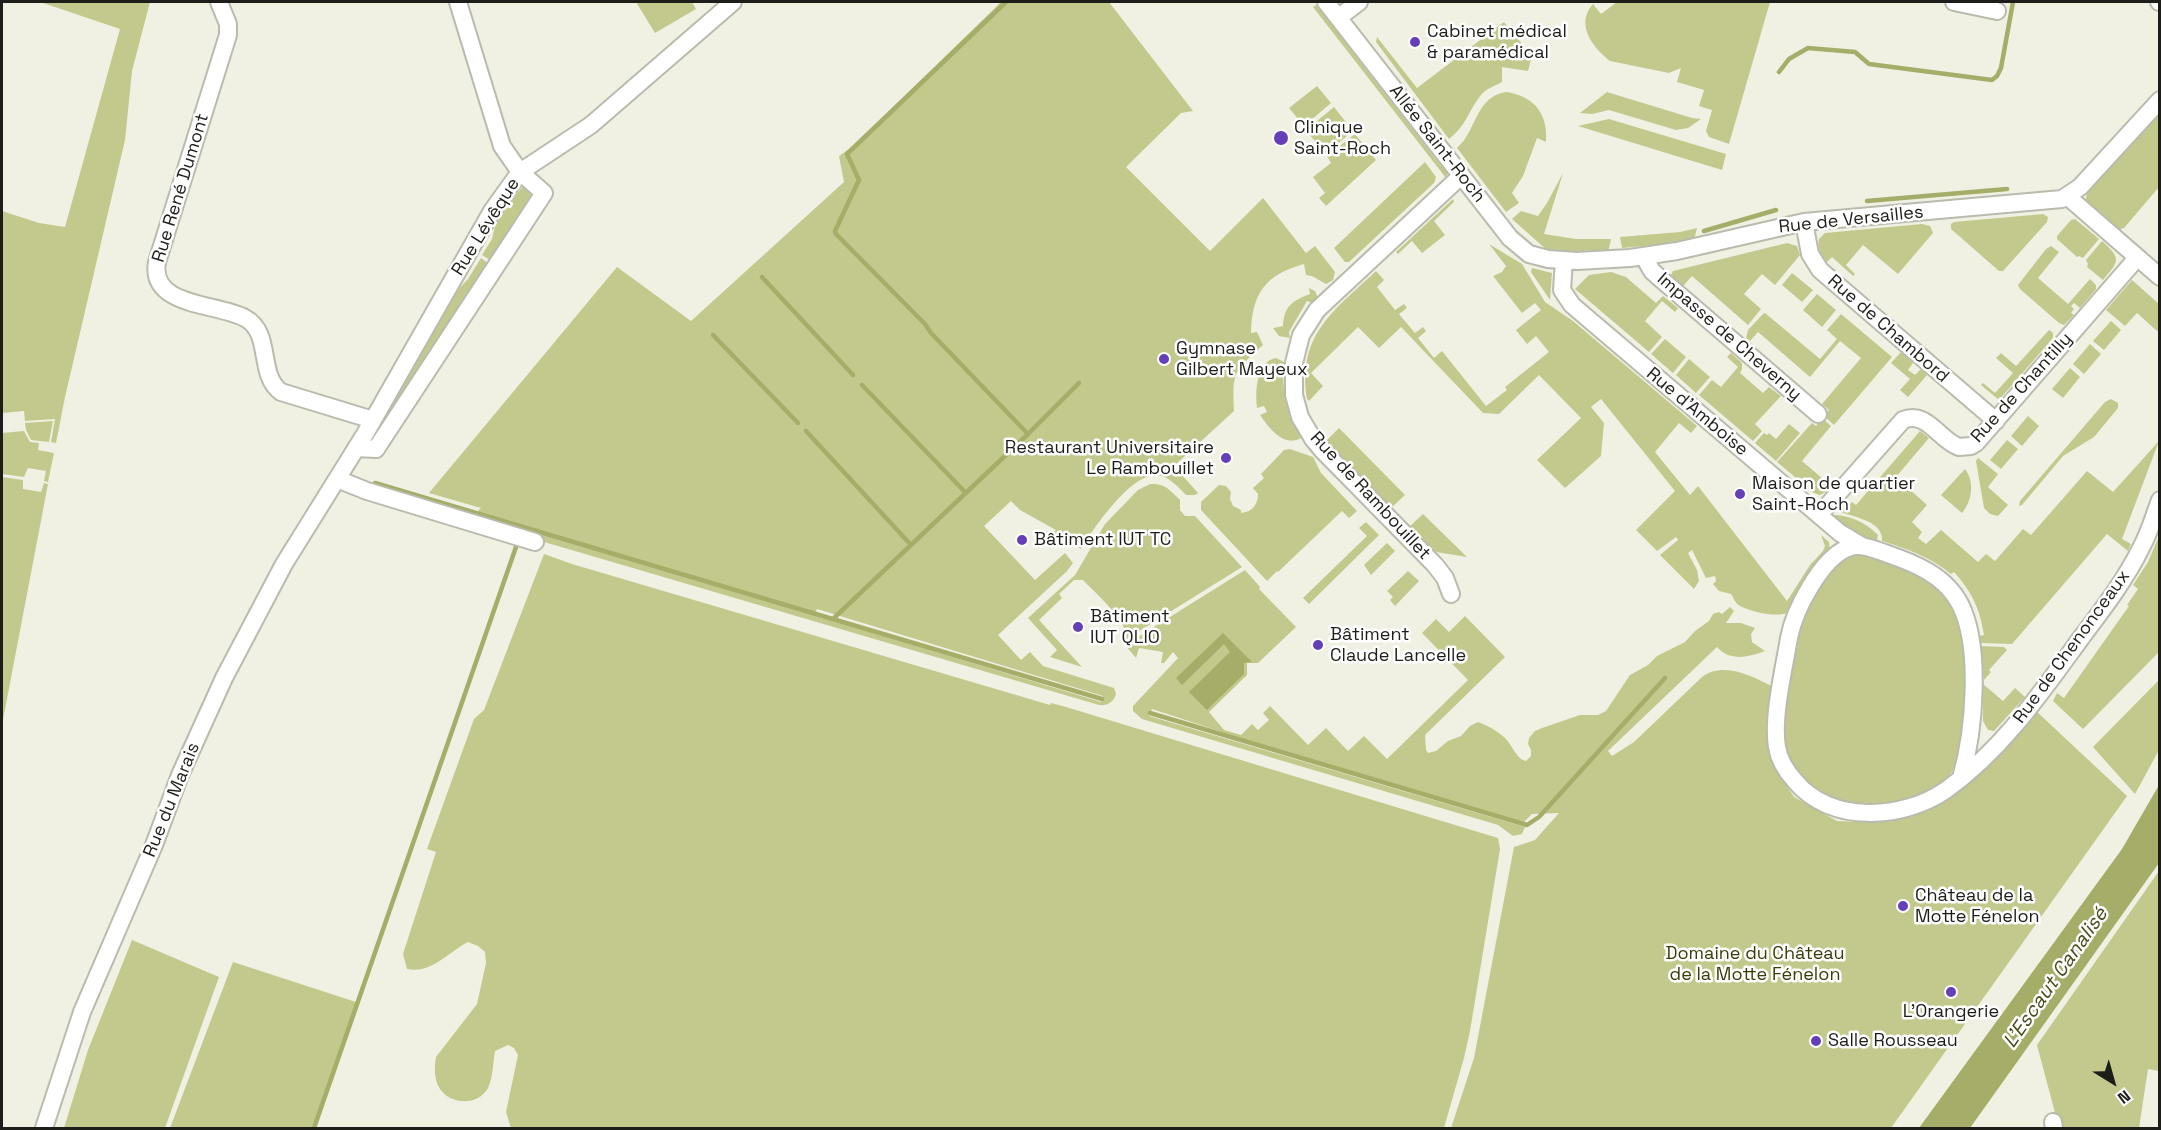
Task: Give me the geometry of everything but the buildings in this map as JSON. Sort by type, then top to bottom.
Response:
[{"type":"street","name":"Rue René Dumont","points":[[219,2],[228,24],[228,35],[157,262],[157,280],[169,294],[240,316],[252,322],[259,334],[270,378],[280,392],[373,420]]},
{"type":"street","points":[[356,448],[376,449],[544,193],[520,172],[502,146],[458,2]]},
{"type":"street","name":"Rue Lévêque","points":[[335,482],[373,420],[482,228],[520,172],[591,125],[733,2]]},
{"type":"street","name":"Allée Saint-Roch","points":[[1326,2],[1510,238],[1522,250],[1538,257],[1564,260]]},
{"type":"street","points":[[1339,17],[1359,2]]},
{"type":"street","points":[[1954,2],[1997,11]]},
{"type":"street","points":[[2160,100],[2080,187],[2067,196],[2160,278]]},
{"type":"street","name":"Rue de Rambouillet","points":[[1451,594],[1445,578],[1436,565],[1313,439],[1304,426],[1296,406],[1293,372],[1301,335],[1317,310],[1461,176]]},
{"type":"street","name":"Rue de Versailles","points":[[1564,260],[1644,257],[1804,222],[2048,201],[2067,196]]},
{"type":"street","name":"Rue de Chambord","points":[[1804,222],[1810,254],[1820,270],[1996,421]]},
{"type":"street","name":"Impasse de Cheverny","points":[[1644,257],[1652,271],[1818,414]]},
{"type":"street","name":"Rue de Chantilly","points":[[1819,515],[1903,420],[1910,417],[1923,420],[1954,445],[1965,448],[1977,443],[2137,258]]},
{"type":"street","name":"Rue d'Amboise","points":[[1564,260],[1561,284],[1564,295],[1572,306],[1849,539],[1928,570],[1950,590],[1965,613],[1971,648],[1974,693],[1970,742],[1961,778]]},
{"type":"street","points":[[335,482],[535,542]]},
{"type":"street","name":"Rue du Marais","points":[[44,1128],[82,1012],[154,845],[192,747],[262,603],[335,482]]},
{"type":"street","name":"Rue de Chenonceaux","points":[[1862,546],[1845,549],[1832,560],[1819,575],[1798,608],[1791,631],[1776,722],[1776,742],[1780,759],[1792,778],[1809,795],[1826,805],[1853,812],[1880,812],[1913,805],[1943,792],[2004,737],[2027,711],[2104,607],[2142,547],[2160,500]]},
{"type":"green space","points":[[40,2],[150,2],[132,71],[125,140],[56,443],[51,442],[55,419],[25,421],[24,411],[2,413],[2,211],[39,223],[65,227],[120,29]]},
{"type":"green space","points":[[636,2],[692,2],[696,9],[655,33]]},
{"type":"green space","points":[[1001,2],[1109,2],[1193,111],[1181,113],[1126,167],[1210,251],[1263,198],[1306,253],[1315,246],[1335,272],[1333,280],[1326,284],[1306,275],[1304,264],[1291,268],[1270,280],[1258,296],[1254,307],[1251,333],[1257,332],[1263,345],[1237,373],[1234,387],[1234,411],[1174,466],[1198,493],[1186,495],[1160,475],[1145,478],[1134,484],[1113,505],[1081,549],[1053,533],[1056,530],[1020,510],[1011,501],[984,526],[1035,580],[1065,553],[1073,563],[998,635],[1021,660],[1030,652],[1043,666],[1114,688],[1115,697],[1107,704],[1099,705],[517,534],[473,516],[481,508],[429,493],[617,267],[691,321],[844,182],[839,156],[852,147]],"holes":[[[817,609],[1103,696],[1101,702],[814,615]]]},
{"type":"green space","points":[[1617,2],[1770,2],[1729,144],[1709,137],[1706,131],[1712,110],[1699,106],[1704,90],[1677,82],[1681,68],[1669,73],[1610,61],[1597,49],[1586,27],[1588,12],[1593,4],[1601,14]]},
{"type":"green space","points":[[1316,5],[1441,166],[1445,164],[1448,171],[1446,178],[1313,7]]},
{"type":"green space","points":[[1504,22],[1532,56],[1528,71],[1502,67],[1502,82],[1481,95],[1464,123],[1449,139],[1376,42],[1377,37],[1417,88]]},
{"type":"green space","points":[[1317,86],[1331,103],[1304,126],[1289,108]]},
{"type":"green space","points":[[1507,92],[1525,98],[1538,108],[1545,123],[1546,142],[1537,138],[1523,176],[1512,193],[1519,203],[1506,212],[1457,148],[1464,141],[1488,100]]},
{"type":"green space","points":[[1607,92],[1701,119],[1688,128],[1676,130],[1609,110],[1592,114],[1580,113]]},
{"type":"green space","points":[[1334,107],[1353,131],[1325,154],[1306,130]]},
{"type":"green space","points":[[2159,112],[2159,187],[2124,228],[2117,230],[2085,201],[2088,191]]},
{"type":"green space","points":[[1609,119],[1726,154],[1722,170],[1578,126]]},
{"type":"green space","points":[[1355,134],[1376,160],[1326,206],[1319,198],[1325,193],[1313,177],[1331,163],[1327,156]]},
{"type":"green space","points":[[1425,162],[1436,177],[1434,183],[1349,262],[1345,262],[1334,248]]},
{"type":"green space","points":[[1563,173],[1544,234],[1576,239],[1611,239],[1608,253],[1604,253],[1603,250],[1581,251],[1581,253],[1548,251],[1512,219],[1521,211],[1538,216]]},
{"type":"green space","points":[[523,186],[528,189],[532,198],[490,260],[482,255],[492,239],[497,218]]},
{"type":"green space","points":[[1453,199],[1454,202],[1434,221],[1445,235],[1422,253],[1412,241],[1398,254],[1396,252]]},
{"type":"green space","points":[[2043,214],[2048,217],[2047,222],[2003,271],[1999,271],[1951,229],[1951,224],[1954,222]]},
{"type":"green space","points":[[2075,219],[2099,239],[2083,258],[2077,257],[2057,239],[2071,220]]},
{"type":"green space","points":[[1922,224],[1930,226],[1933,233],[1898,274],[1863,245],[1846,265],[1855,274],[1853,276],[1832,257],[1827,262],[1819,249],[1819,239],[1825,233]]},
{"type":"green space","points":[[1697,228],[1694,240],[1691,241],[1689,239],[1622,248],[1620,237],[1680,232]]},
{"type":"green space","points":[[2102,241],[2113,252],[2116,260],[2103,280],[2087,267],[2086,260]]},
{"type":"green space","points":[[1787,243],[1797,246],[1800,255],[1775,285],[1762,274],[1744,294],[1761,309],[1748,325],[1692,276],[1683,286],[1671,275],[1673,271]]},
{"type":"green space","points":[[1489,244],[1522,264],[1545,302],[1573,321],[1697,426],[1691,433],[1679,423],[1655,452],[1690,495],[1698,486],[1787,601],[1810,565],[1823,551],[1825,546],[1821,535],[1829,542],[1830,551],[1791,611],[1773,615],[1740,606],[1731,594],[1719,591],[1713,584],[1716,581],[1715,576],[1706,578],[1692,550],[1688,553],[1697,570],[1699,581],[1694,589],[1660,555],[1678,540],[1676,537],[1657,551],[1636,530],[1675,491],[1601,399],[1591,407],[1604,423],[1601,456],[1565,488],[1537,460],[1581,418],[1539,375],[1499,414],[1483,413],[1401,327],[1379,348],[1358,327],[1311,373],[1323,386],[1309,401],[1307,399],[1305,376],[1313,340],[1333,312],[1376,271],[1384,280],[1377,287],[1395,310],[1404,304],[1407,308],[1399,314],[1415,333],[1423,327],[1426,331],[1418,338],[1434,358],[1442,351],[1486,406],[1507,390],[1505,387],[1549,352],[1536,336],[1527,344],[1516,330],[1541,310],[1535,303],[1522,313],[1493,276],[1502,272],[1506,266]]},
{"type":"green space","points":[[2051,246],[2059,252],[2038,278],[2068,304],[2090,279],[2096,285],[2096,289],[2080,308],[2074,303],[2071,306],[2074,309],[2071,313],[2074,315],[2064,325],[2018,285],[2046,249]]},
{"type":"green space","points":[[481,258],[488,263],[369,444],[367,443],[451,297],[468,279]]},
{"type":"green space","points":[[1532,268],[1552,273],[1550,300],[1531,272]]},
{"type":"green space","points":[[1611,272],[1626,277],[1656,303],[1663,296],[1678,308],[1675,312],[1662,301],[1645,321],[1662,337],[1649,352],[1575,289],[1589,275]]},
{"type":"green space","points":[[1792,273],[1813,290],[1802,302],[1782,285]]},
{"type":"green space","points":[[2132,280],[2159,304],[2159,329],[2157,331],[2137,313],[2125,326],[2106,310]]},
{"type":"green space","points":[[1309,288],[1315,291],[1318,298],[1312,303],[1307,301],[1289,332],[1290,338],[1279,336],[1273,328],[1283,326],[1287,309],[1298,299],[1310,294]]},
{"type":"green space","points":[[1817,294],[1836,310],[1822,327],[1803,310]]},
{"type":"green space","points":[[1765,313],[1820,359],[1837,339],[1827,330],[1841,314],[1892,357],[1834,425],[1824,416],[1829,410],[1822,404],[1861,358],[1840,341],[1810,377],[1758,332],[1750,341],[1746,338],[1748,330]]},
{"type":"green space","points":[[2111,321],[2121,330],[2104,350],[2093,341]]},
{"type":"green space","points":[[2049,330],[2053,333],[2053,338],[1999,400],[1981,385],[1983,383],[1995,393],[2013,373],[1996,358],[2001,353],[2016,366]]},
{"type":"green space","points":[[1665,339],[1686,357],[1673,373],[1651,354]]},
{"type":"green space","points":[[2090,344],[2101,354],[2084,374],[2073,364]]},
{"type":"green space","points":[[1901,352],[1913,363],[1908,370],[1915,375],[1921,369],[1927,375],[1908,397],[1900,390],[1910,379],[1891,363]]},
{"type":"green space","points":[[1731,353],[1742,363],[1740,373],[1763,393],[1769,387],[1781,396],[1755,424],[1762,431],[1753,441],[1699,395],[1712,380],[1721,387],[1738,367],[1727,357]]},
{"type":"green space","points":[[1276,358],[1284,362],[1283,382],[1286,402],[1301,438],[1295,440],[1283,439],[1278,435],[1260,415],[1267,412],[1264,406],[1257,408],[1258,378],[1264,365]]},
{"type":"green space","points":[[1689,359],[1710,377],[1696,393],[1676,375]]},
{"type":"green space","points":[[2070,368],[2080,377],[2063,398],[2052,389]]},
{"type":"green space","points":[[2111,399],[2118,403],[2118,408],[2094,437],[2063,456],[2019,506],[2020,501],[2105,402]]},
{"type":"green space","points":[[2028,416],[2039,426],[2022,446],[2011,436]]},
{"type":"green space","points":[[1822,418],[1831,426],[1802,461],[1823,479],[1825,477],[1833,484],[1820,495],[1814,493],[1777,462],[1812,423],[1816,426]]},
{"type":"green space","points":[[53,421],[49,442],[31,440],[25,423]]},
{"type":"green space","points":[[1789,424],[1800,433],[1776,461],[1755,443],[1764,433],[1767,435],[1769,433],[1776,439]]},
{"type":"green space","points":[[1339,428],[1405,495],[1390,509],[1325,442]]},
{"type":"green space","points":[[24,431],[30,442],[39,443],[38,450],[54,453],[48,482],[44,481],[46,471],[28,468],[24,477],[2,474],[2,433]]},
{"type":"green space","points":[[1920,431],[1929,438],[1896,477],[1927,505],[1912,522],[1922,532],[1918,538],[1926,544],[1941,530],[1978,562],[1986,554],[1995,561],[2023,529],[2031,535],[2087,471],[2113,492],[2159,441],[2122,539],[2131,544],[2128,551],[2107,534],[2012,644],[1981,643],[1980,636],[1984,635],[1977,609],[1966,587],[1954,572],[1951,574],[1918,554],[1882,541],[1881,534],[1871,523],[1834,509],[1840,502],[1846,508],[1852,502],[1856,505]]},
{"type":"green space","points":[[2007,440],[2018,449],[2001,469],[1990,460]]},
{"type":"green space","points":[[1290,449],[1313,457],[1321,473],[1357,511],[1349,518],[1342,511],[1267,581],[1201,510],[1201,502],[1219,485],[1226,486],[1231,492],[1230,499],[1233,506],[1241,510],[1241,513],[1251,509],[1256,505],[1258,498],[1253,488],[1264,478],[1261,474],[1284,450]]},
{"type":"green space","points":[[1978,458],[1998,474],[1988,487],[2008,505],[1998,516],[1990,514],[1984,508],[1976,461]]},
{"type":"green space","points":[[1965,469],[1970,480],[1971,491],[1962,513],[1941,495]]},
{"type":"green space","points":[[2,477],[23,480],[23,489],[41,492],[44,483],[48,484],[2,725]]},
{"type":"green space","points":[[1150,484],[1160,485],[1170,490],[1180,500],[1180,510],[1185,516],[1195,516],[1242,567],[1125,640],[1126,633],[1118,617],[1083,580],[1074,580],[1059,594],[1062,598],[1039,620],[1082,667],[1050,657],[1057,650],[1028,618],[1075,575],[1105,524],[1138,490]]},
{"type":"green space","points":[[1423,514],[1467,557],[1430,551],[1408,528]]},
{"type":"green space","points":[[1832,515],[1851,518],[1868,526],[1878,535],[1876,545],[1862,540]]},
{"type":"green space","points":[[1366,522],[1379,535],[1309,604],[1303,598],[1367,536],[1359,528]]},
{"type":"green space","points":[[2159,536],[2159,652],[2083,729],[2053,701],[2057,693],[2064,698],[2129,606],[2127,605],[2138,589],[2133,585],[2148,562]]},
{"type":"green space","points":[[1387,543],[1395,551],[1371,575],[1364,565]]},
{"type":"green space","points":[[544,554],[1050,705],[1051,703],[1066,707],[1498,838],[1500,849],[1470,1031],[1444,1128],[511,1128],[506,1112],[518,1055],[514,1048],[508,1045],[495,1051],[491,1080],[484,1094],[464,1101],[451,1098],[440,1089],[437,1082],[436,1057],[477,1004],[486,963],[485,952],[468,942],[432,965],[416,970],[407,969],[403,954],[436,852],[427,849],[474,719],[484,710]]},
{"type":"green space","points":[[1859,555],[1872,556],[1912,568],[1946,594],[1959,616],[1966,654],[1966,721],[1955,767],[1949,776],[1923,795],[1890,804],[1855,805],[1835,800],[1802,781],[1783,749],[1783,718],[1796,636],[1806,607],[1837,564],[1845,558]]},
{"type":"green space","name":"Domaine du Château de la Motte Fénelon","points":[[1245,570],[1260,587],[1259,589],[1296,627],[1258,663],[1247,663],[1247,675],[1209,712],[1224,730],[1241,735],[1252,724],[1258,730],[1269,720],[1263,713],[1270,706],[1308,745],[1326,728],[1348,751],[1364,736],[1387,759],[1468,680],[1422,633],[1436,619],[1449,632],[1465,616],[1505,657],[1425,735],[1426,750],[1428,753],[1436,751],[1448,741],[1461,736],[1470,726],[1478,722],[1501,734],[1519,757],[1526,761],[1531,756],[1529,738],[1535,731],[1580,715],[1598,715],[1606,711],[1630,675],[1648,665],[1657,656],[1685,642],[1709,621],[1713,614],[1719,612],[1722,614],[1730,607],[1734,611],[1726,623],[1741,623],[1755,628],[1751,634],[1752,642],[1765,651],[1740,657],[1728,655],[1717,647],[1608,751],[1612,756],[1634,742],[1702,677],[1710,672],[1728,670],[1747,675],[1773,687],[1771,751],[1774,766],[1794,797],[1837,821],[1862,822],[1914,812],[2035,710],[2127,796],[1891,1128],[1451,1128],[1474,1058],[1514,847],[1535,840],[1559,813],[1532,814],[1524,822],[1237,737],[1152,709],[1149,716],[1525,827],[1522,834],[1513,836],[1498,825],[1142,719],[1133,711],[1133,706],[1178,658],[1173,652],[1164,663],[1161,663],[1163,652],[1139,648],[1136,658],[1125,645]]},
{"type":"green space","points":[[1408,571],[1419,581],[1395,606],[1390,600],[1393,597],[1387,591]]},
{"type":"green space","points":[[1981,646],[2004,647],[2007,650],[1989,670],[1991,672],[1984,680]]},
{"type":"green space","points":[[2159,680],[2159,750],[2135,794],[2093,747]]},
{"type":"green space","points":[[1983,684],[2003,701],[2015,688],[2025,697],[1994,731],[1988,730],[1983,721]]},
{"type":"green space","points":[[2159,871],[2159,1071],[2148,1069],[2139,1128],[2059,1128],[2037,1045]]},
{"type":"green space","points":[[132,940],[219,977],[165,1128],[64,1128],[88,1050]]},
{"type":"green space","points":[[233,962],[359,1003],[315,1128],[170,1128]]},
{"type":"water","points":[[1223,633],[1252,662],[1244,663],[1244,674],[1207,710],[1189,692],[1230,652],[1224,644],[1182,685],[1176,678]]},
{"type":"water","name":"L'Escaut Canalisé","points":[[2159,785],[2159,863],[1970,1128],[1919,1128],[2122,849]]},
{"type":"waterway","points":[[1006,2],[847,154],[859,180],[835,231],[1028,434],[1079,383]]},
{"type":"waterway","points":[[1779,72],[1789,59],[1808,48],[1855,52],[1869,64],[1992,80],[2001,68],[2013,2]]},
{"type":"waterway","points":[[1867,201],[2007,189]]},
{"type":"waterway","points":[[1704,231],[1776,210]]},
{"type":"waterway","points":[[762,277],[853,375]]},
{"type":"waterway","points":[[713,335],[798,423]]},
{"type":"waterway","points":[[862,385],[966,493]]},
{"type":"waterway","points":[[806,431],[911,545]]},
{"type":"waterway","points":[[834,618],[1028,434]]},
{"type":"waterway","points":[[375,483],[1102,699]]},
{"type":"waterway","points":[[314,1128],[516,547]]},
{"type":"waterway","points":[[1150,713],[1527,825],[1539,817],[1665,678]]},
{"type":"place","name":"Cabinet médical & paramédical","points":[[1415,42]]},
{"type":"place","name":"Clinique Saint-Roch","points":[[1281,138]]},
{"type":"place","name":"Gymnase Gilbert Mayeux","points":[[1164,359]]},
{"type":"place","name":"Restaurant Universitaire Le Rambouillet","points":[[1226,458]]},
{"type":"place","name":"Maison de quartier Saint-Roch","points":[[1740,494]]},
{"type":"place","name":"Bâtiment IUT TC","points":[[1022,540]]},
{"type":"place","name":"Bâtiment IUT QLIO","points":[[1078,627]]},
{"type":"place","name":"Bâtiment Claude Lancelle","points":[[1318,645]]},
{"type":"place","name":"Château de la Motte Fénelon","points":[[1903,906]]},
{"type":"place","name":"L'Orangerie","points":[[1951,992]]},
{"type":"place","name":"Salle Rousseau","points":[[1816,1041]]}]
